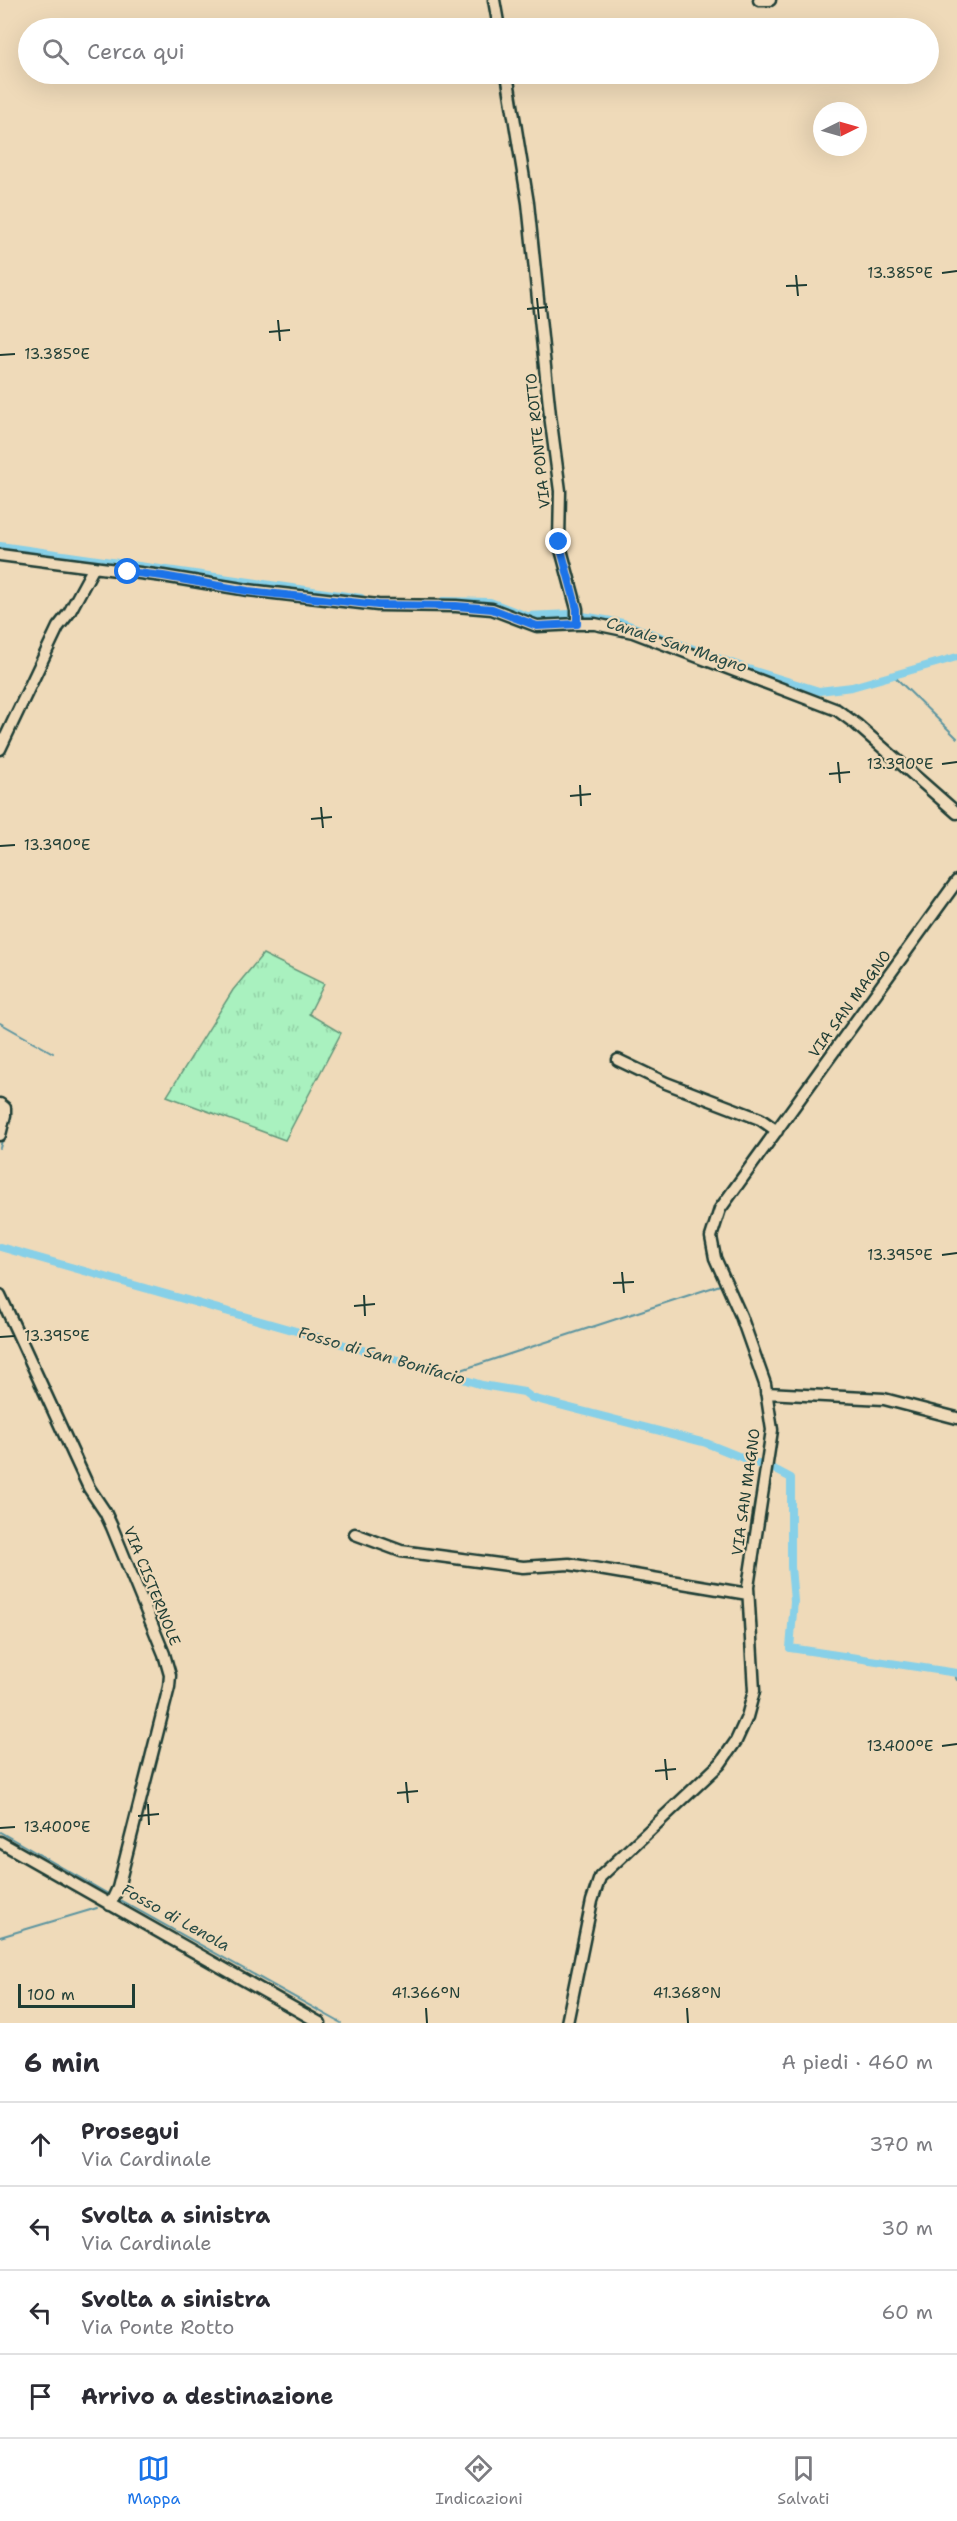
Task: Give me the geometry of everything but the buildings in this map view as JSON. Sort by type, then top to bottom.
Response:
[{"type":"street","points":[[494,0],[497,18]]},
{"type":"street","points":[[759,0],[770,0]]},
{"type":"street","name":"VIA PONTE ROTTO","points":[[509,84],[528,203],[560,491],[559,542],[576,618]]},
{"type":"street","points":[[0,555],[163,576],[248,591],[378,605],[492,609],[537,626],[576,618],[633,632],[837,710],[957,813]]},
{"type":"street","points":[[0,749],[58,627],[69,613],[94,567]]},
{"type":"street","name":"VIA SAN MAGNO","points":[[567,2023],[592,1901],[600,1877],[720,1764],[736,1741],[747,1717],[754,1691],[748,1594],[772,1430],[766,1393],[741,1316],[715,1258],[711,1237],[720,1209],[957,881]]},
{"type":"street","points":[[618,1060],[666,1083],[760,1119],[777,1131]]},
{"type":"street","points":[[0,1104],[5,1108],[6,1115],[0,1135]]},
{"type":"street","name":"VIA CISTERNOLE","points":[[0,1295],[89,1488],[105,1512],[164,1654],[170,1675],[169,1688],[113,1900]]},
{"type":"street","points":[[766,1393],[884,1399],[957,1418]]},
{"type":"street","points":[[355,1534],[400,1551],[523,1567],[569,1564],[748,1594]]},
{"type":"street","points":[[0,1842],[113,1900],[320,2023]]},
{"type":"green space","points":[[263,954],[324,984],[309,1014],[341,1033],[285,1140],[167,1096],[233,990]]},
{"type":"waterway","name":"Canale San Magno","points":[[0,546],[361,598]]},
{"type":"waterway","name":"Canale San Magno","points":[[443,601],[490,602],[527,616],[571,614],[623,623],[745,668],[819,691],[852,687],[957,657]]},
{"type":"waterway","points":[[893,675],[957,738]]},
{"type":"waterway","points":[[0,1023],[53,1053]]},
{"type":"waterway","points":[[0,1148],[3,1137]]},
{"type":"waterway","name":"Fosso di San Bonifacio","points":[[0,1247],[412,1364],[439,1369],[482,1385],[524,1392],[532,1398],[706,1443],[763,1466]]},
{"type":"waterway","points":[[449,1374],[720,1285]]},
{"type":"waterway","name":"Fosso di San Bonifacio","points":[[772,1468],[791,1478],[791,1567],[794,1601],[790,1648],[957,1673]]},
{"type":"waterway","name":"Fosso di San Bonifacio","points":[[953,1672],[957,1680]]},
{"type":"waterway","name":"Fosso di Lenola","points":[[0,1832],[110,1895]]},
{"type":"waterway","name":"Fosso di Lenola","points":[[118,1899],[341,2023]]},
{"type":"waterway","points":[[0,1937],[97,1908]]},
{"type":"route","points":[[128,572],[216,584],[248,591],[378,605],[492,609],[537,626],[577,624],[577,609],[559,542]]}]
